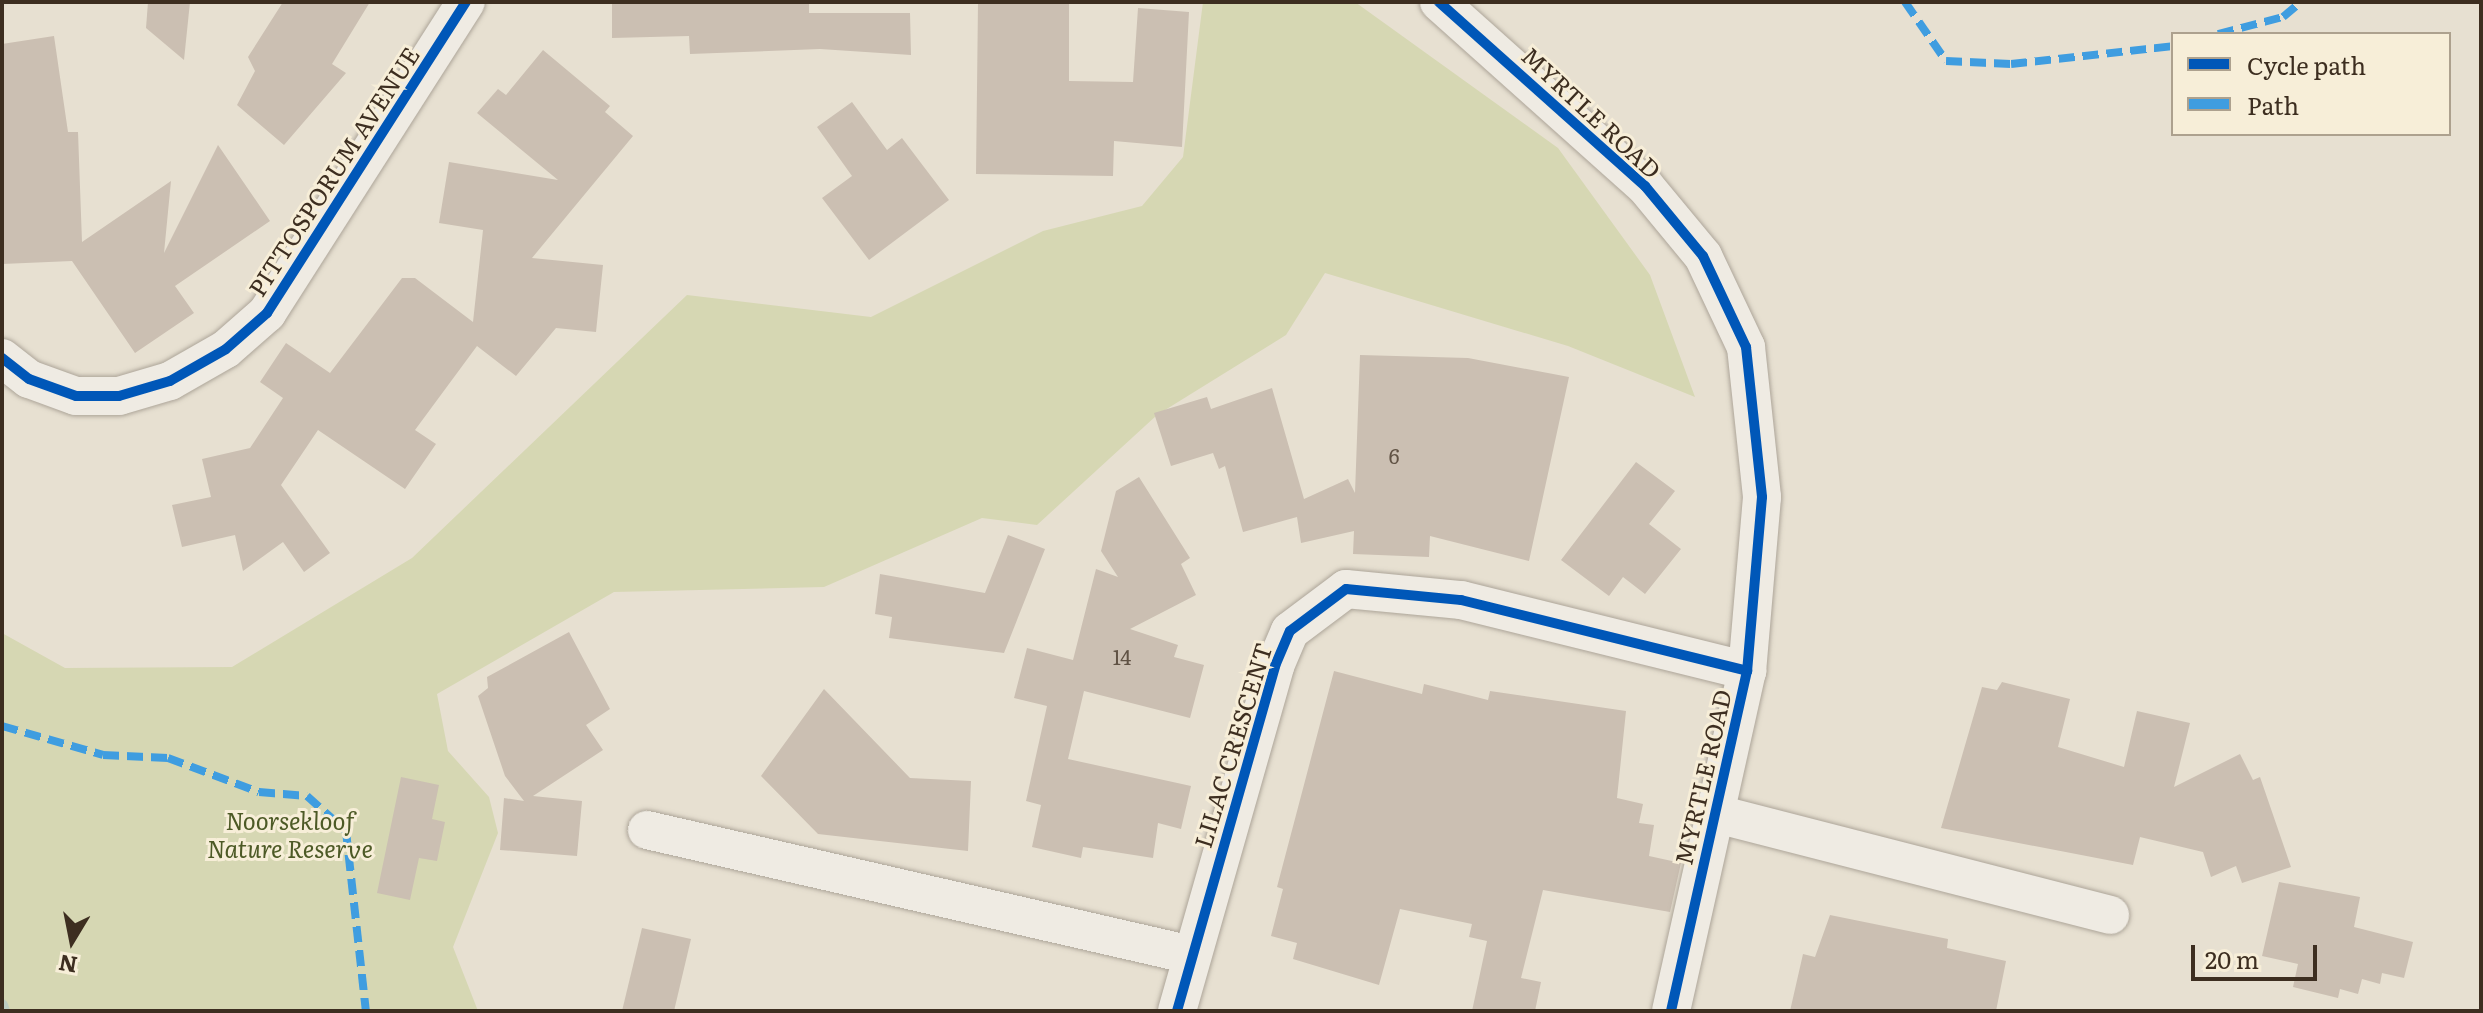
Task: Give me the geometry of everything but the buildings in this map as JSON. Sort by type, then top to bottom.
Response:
[{"type":"street","name":"PITTOSPORUM AVENUE","points":[[2,358],[29,379],[76,396],[119,396],[170,381],[226,349],[267,313],[466,2]]},
{"type":"street","name":"MYRTLE ROAD","points":[[1439,2],[1645,186],[1703,256],[1746,347],[1762,497],[1747,671],[1671,1011]]},
{"type":"street","name":"LILAC CRESCENT","points":[[1177,1011],[1187,954],[1290,631],[1346,589],[1461,600],[1747,671]]},
{"type":"street","name":"MYRTLE ROAD","points":[[1713,813],[2110,915]]},
{"type":"street","points":[[647,830],[1187,954]]},
{"type":"green space","name":"Noorsekloof Nature Reserve","points":[[1203,2],[1355,2],[1558,148],[1650,275],[1695,397],[1568,346],[1325,273],[1286,335],[1157,415],[1037,525],[982,518],[824,587],[614,592],[437,694],[448,751],[489,797],[498,833],[453,947],[478,1011],[2,1011],[2,633],[65,668],[232,667],[412,558],[687,295],[871,317],[1043,231],[1142,206],[1183,157]]},
{"type":"waterway","points":[[2,1005],[4,1011]]},
{"type":"marked path","points":[[1905,2],[1946,61],[2011,64],[2171,46]]},
{"type":"marked path","points":[[2226,32],[2283,17],[2301,2]]},
{"type":"marked path","points":[[2,726],[103,755],[168,758],[259,792],[307,796],[346,831],[366,1011]]},
{"type":"cycle path","points":[[2,358],[29,379],[76,396],[119,396],[170,381],[226,349],[267,313],[466,2]]},
{"type":"cycle path","points":[[1439,2],[1645,186],[1703,256],[1746,347],[1762,497],[1747,671],[1671,1011]]},
{"type":"cycle path","points":[[1177,1011],[1275,666],[1290,631],[1346,589],[1461,600],[1747,671]]}]
